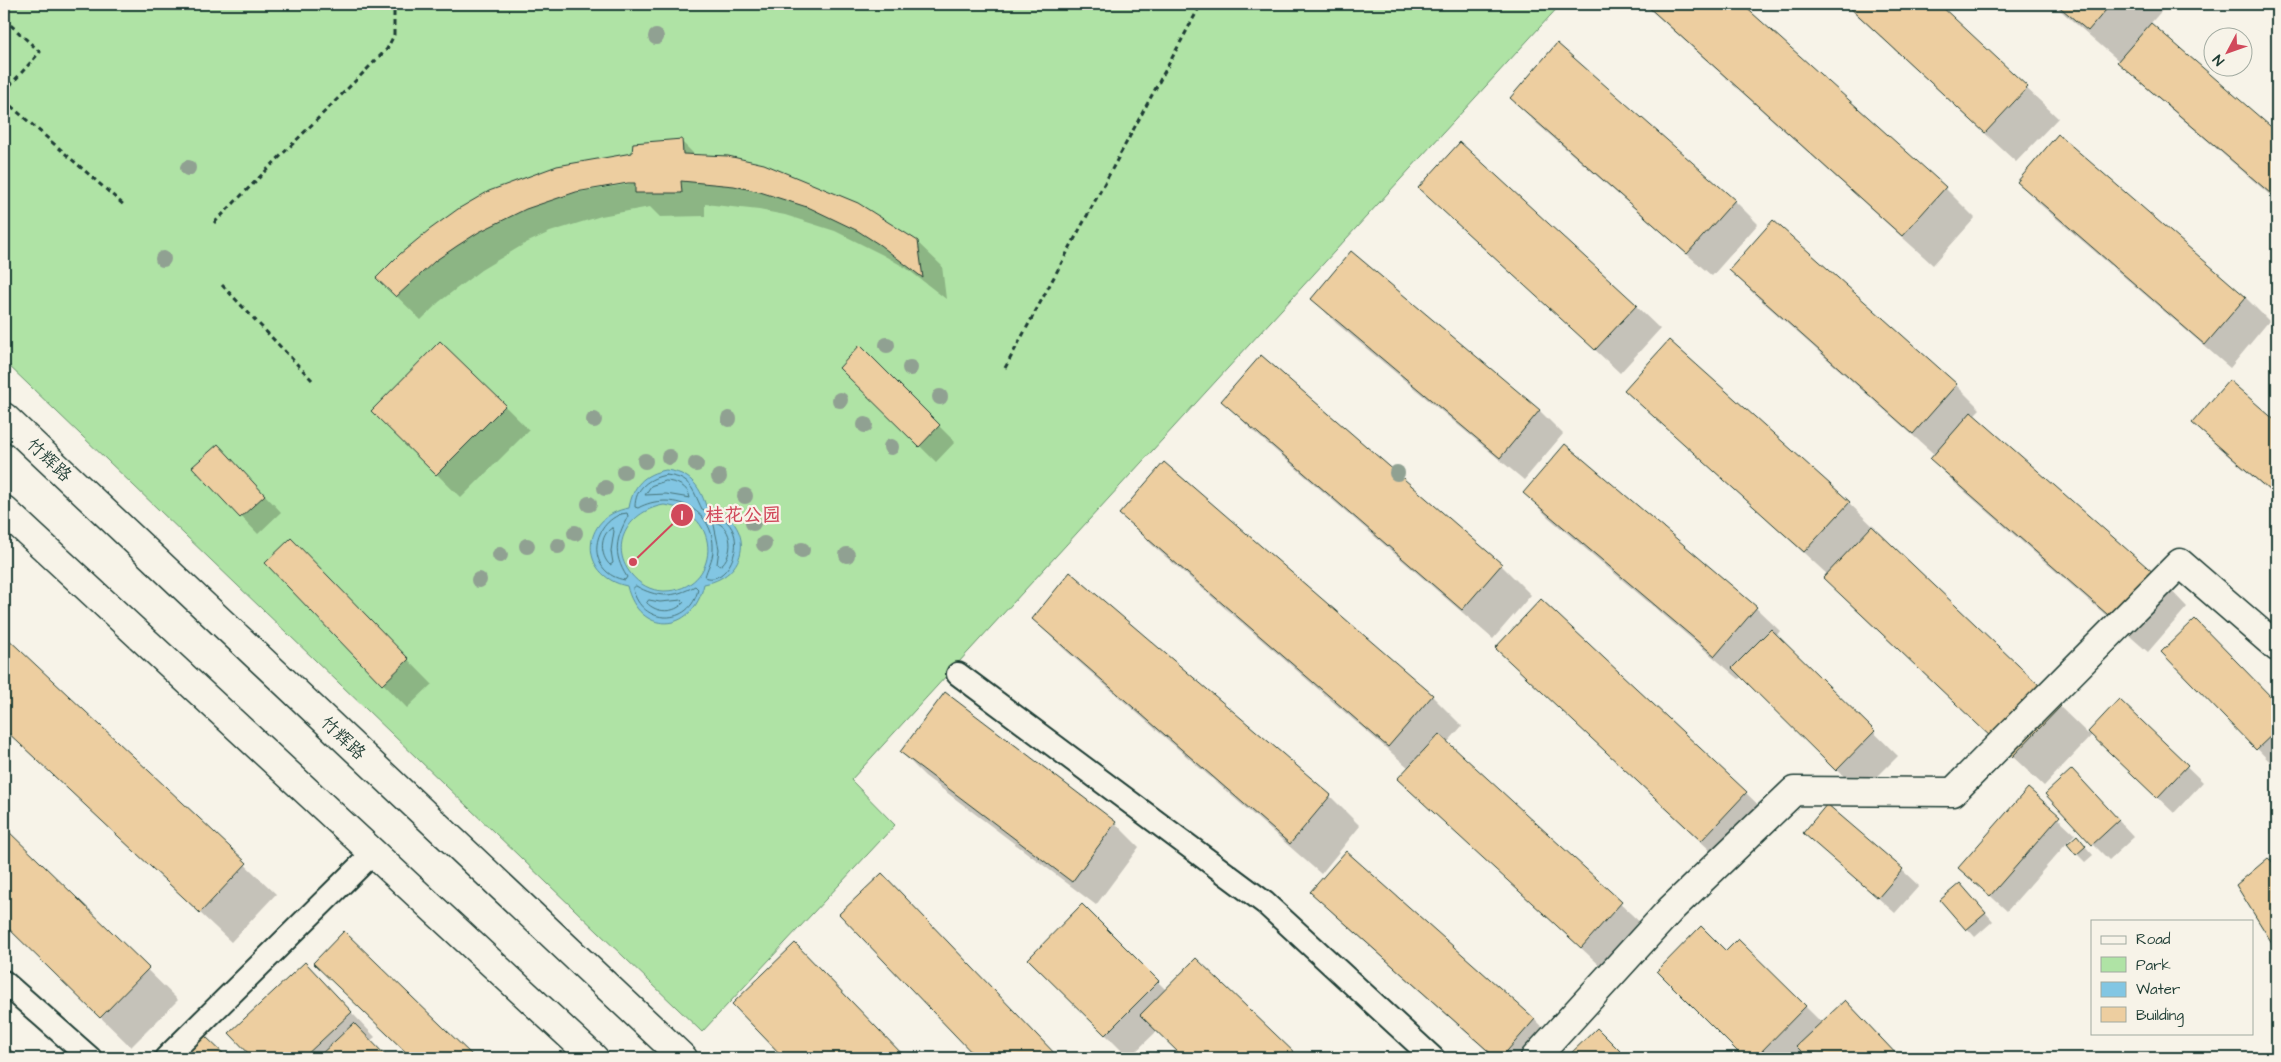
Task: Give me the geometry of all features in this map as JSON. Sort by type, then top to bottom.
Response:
[{"type":"main road","name":"竹辉路","points":[[4,417],[683,1058]]},
{"type":"main road","points":[[4,510],[594,1058]]},
{"type":"main road","points":[[1535,1058],[1670,909],[1794,791],[1953,792],[2180,563],[2277,647]]},
{"type":"lane","points":[[958,674],[1265,903],[1433,1058]]},
{"type":"lane","points":[[166,1058],[373,853]]},
{"type":"lane","points":[[4,982],[90,1058]]},
{"type":"path","points":[[214,223],[387,49],[394,35],[394,4]]},
{"type":"path","points":[[1005,368],[1201,4]]},
{"type":"path","points":[[4,19],[40,52],[4,92]]},
{"type":"path","points":[[4,100],[125,206]]},
{"type":"path","points":[[222,285],[312,380]]},
{"type":"green space","points":[[4,4],[1561,4],[851,780],[895,825],[702,1032],[4,361]]},
{"type":"water","points":[[666,470],[674,472],[692,481],[700,492],[706,506],[722,512],[733,522],[739,534],[741,546],[739,559],[732,570],[720,579],[704,584],[698,601],[689,613],[678,620],[666,623],[654,621],[643,614],[633,602],[627,586],[611,580],[600,571],[593,559],[591,546],[594,534],[601,522],[613,513],[629,508],[633,493],[640,482],[658,472]],"holes":[[[664,505],[684,511],[698,521],[706,535],[708,551],[705,566],[696,579],[683,588],[664,591],[654,590],[642,584],[631,574],[624,563],[621,551],[622,540],[626,530],[633,521],[652,508]]]},
{"type":"building","points":[[1645,4],[1742,4],[1946,187],[1902,236]]},
{"type":"building","points":[[1846,4],[1939,4],[2028,87],[1985,133]]},
{"type":"building","points":[[2056,4],[2111,4],[2088,31]]},
{"type":"building","points":[[2151,23],[2204,69],[2204,78],[2215,78],[2277,132],[2277,199],[2117,62]]},
{"type":"building","points":[[1557,43],[1735,200],[1687,254],[1510,98]]},
{"type":"building","points":[[2058,134],[2246,297],[2205,345],[2017,182]]},
{"type":"building","points":[[682,139],[683,154],[728,156],[764,164],[858,203],[918,241],[923,278],[880,245],[858,231],[810,208],[734,186],[681,181],[682,193],[635,193],[635,183],[628,183],[576,192],[526,209],[479,232],[457,246],[435,261],[396,297],[376,278],[400,254],[429,230],[458,209],[489,191],[557,166],[632,153],[633,143]]},
{"type":"building","points":[[1460,142],[1637,305],[1595,350],[1418,188]]},
{"type":"building","points":[[1773,220],[1957,384],[1913,434],[1729,270]]},
{"type":"building","points":[[1351,251],[1540,410],[1500,458],[1311,299]]},
{"type":"building","points":[[1669,340],[1850,502],[1804,552],[1624,390]]},
{"type":"building","points":[[440,341],[506,405],[436,475],[371,411]]},
{"type":"building","points":[[860,345],[940,425],[919,447],[839,368]]},
{"type":"building","points":[[1261,355],[1502,564],[1462,610],[1221,401]]},
{"type":"building","points":[[2229,380],[2277,422],[2277,497],[2192,423]]},
{"type":"building","points":[[1971,412],[2164,582],[2124,629],[1930,459]]},
{"type":"building","points":[[218,444],[265,495],[240,518],[192,467]]},
{"type":"building","points":[[1565,444],[1757,607],[1715,656],[1523,493]]},
{"type":"building","points":[[1164,462],[1433,695],[1388,747],[1119,514]]},
{"type":"building","points":[[1872,526],[2061,706],[2012,757],[1823,578]]},
{"type":"building","points":[[291,538],[409,659],[382,685],[265,563]]},
{"type":"building","points":[[1070,572],[1331,795],[1290,844],[1032,619]]},
{"type":"building","points":[[1541,599],[1747,792],[1701,841],[1495,648]]},
{"type":"building","points":[[2195,619],[2277,703],[2277,730],[2256,750],[2161,652]]},
{"type":"building","points":[[1771,629],[1875,731],[1836,771],[1732,668]]},
{"type":"building","points":[[4,635],[247,863],[200,913],[4,729]]},
{"type":"building","points":[[945,692],[1116,822],[1072,882],[900,752]]},
{"type":"building","points":[[2119,699],[2188,765],[2157,798],[2088,732]]},
{"type":"building","points":[[1439,734],[1622,902],[1581,948],[1397,779]]},
{"type":"building","points":[[2072,769],[2119,820],[2092,845],[2045,794]]},
{"type":"building","points":[[2028,788],[2060,816],[1990,896],[1958,868]]},
{"type":"building","points":[[1827,804],[1903,869],[1878,898],[1803,833]]},
{"type":"building","points":[[4,827],[149,968],[100,1018],[4,924]]},
{"type":"building","points":[[2077,835],[2086,846],[2076,855],[2067,844]]},
{"type":"building","points":[[1346,851],[1535,1019],[1501,1058],[1496,1058],[1310,892]]},
{"type":"building","points":[[2268,858],[2277,866],[2277,951],[2236,885]]},
{"type":"building","points":[[882,873],[1059,1058],[977,1058],[839,914]]},
{"type":"building","points":[[1960,883],[1986,913],[1966,930],[1940,900]]},
{"type":"building","points":[[1082,904],[1159,981],[1105,1035],[1028,959]]},
{"type":"building","points":[[1701,926],[1726,951],[1738,939],[1806,1006],[1755,1058],[1744,1058],[1657,971]]},
{"type":"building","points":[[344,931],[475,1058],[412,1058],[313,963]]},
{"type":"building","points":[[795,943],[906,1058],[784,1058],[732,1004]]},
{"type":"building","points":[[1196,958],[1300,1058],[1184,1058],[1140,1015]]},
{"type":"building","points":[[305,962],[352,1012],[303,1058],[253,1058],[229,1033]]},
{"type":"building","points":[[1845,1000],[1900,1058],[1808,1058],[1796,1046]]},
{"type":"building","points":[[354,1023],[388,1058],[317,1058]]},
{"type":"building","points":[[1597,1028],[1627,1058],[1566,1058]]},
{"type":"building","points":[[204,1035],[228,1058],[182,1058]]},
{"type":"building","points":[[4,1044],[19,1058],[4,1058]]},
{"type":"place","name":"桂花公园","points":[[633,562]]}]
